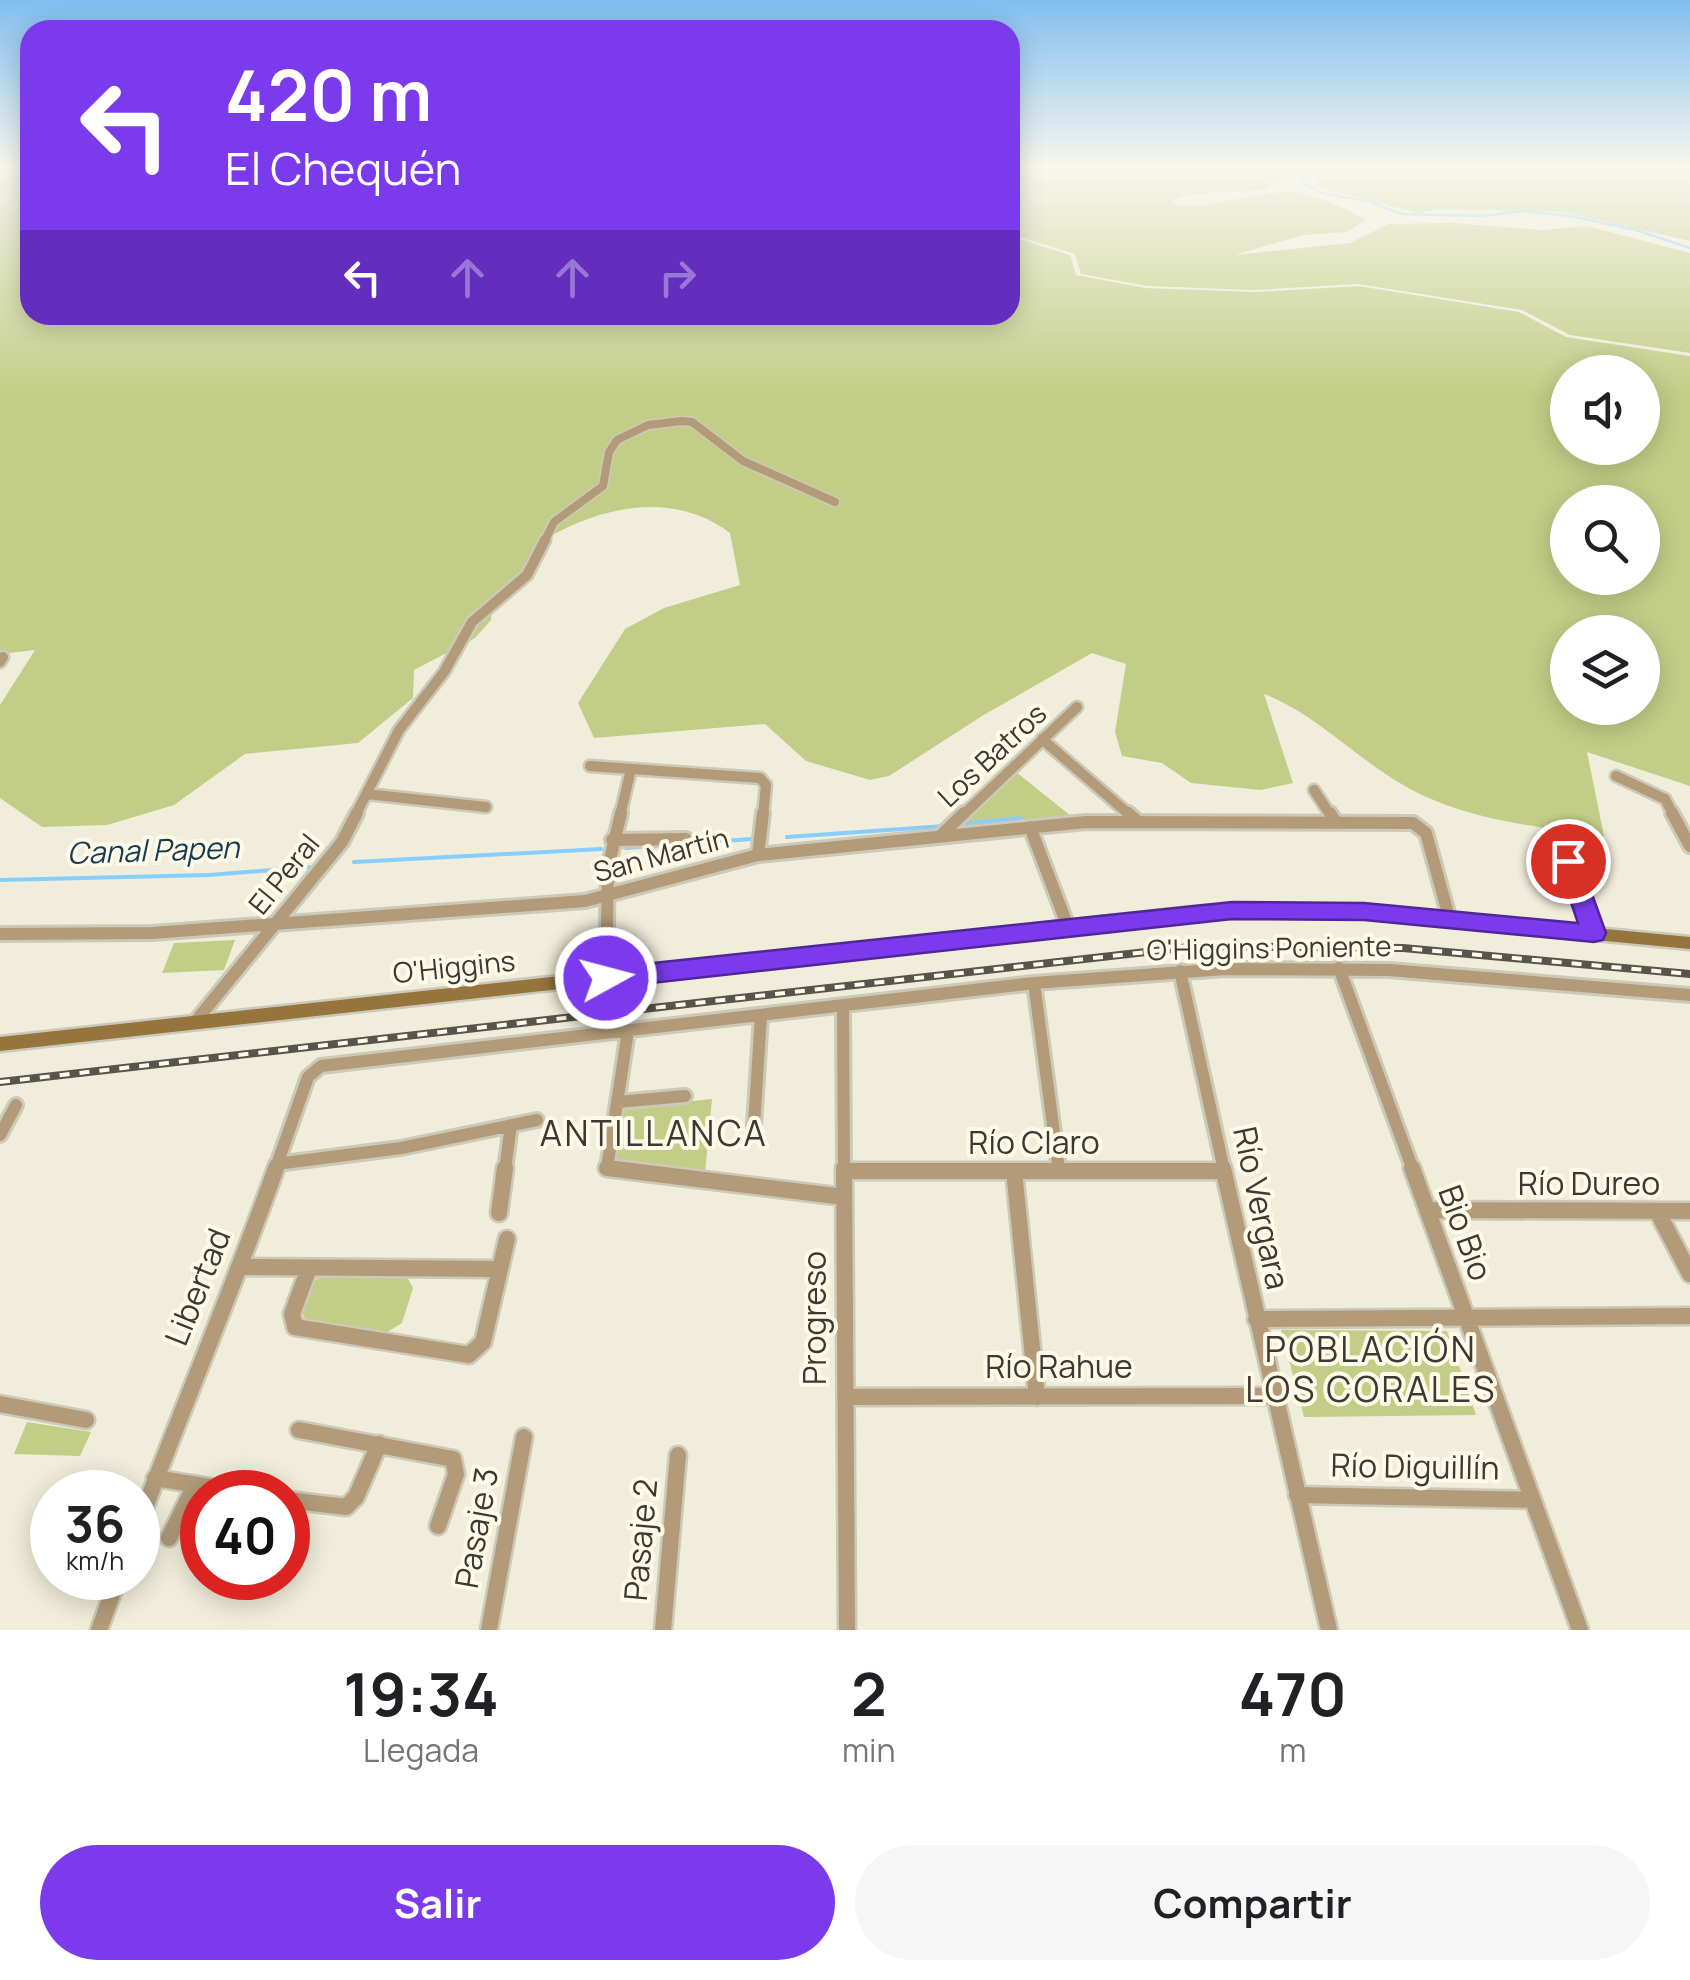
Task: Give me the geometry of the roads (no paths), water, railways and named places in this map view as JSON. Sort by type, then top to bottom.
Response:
[{"type":"street","name":"El Peral","points":[[196,1022],[338,849],[392,743],[444,672],[476,617],[527,575],[554,522],[600,490],[607,476],[611,448],[628,434],[669,421],[696,423],[743,461],[835,502]]},
{"type":"street","name":"Los Batros","points":[[939,837],[1076,706]]},
{"type":"street","points":[[1042,739],[1136,820]]},
{"type":"street","points":[[590,766],[763,780],[766,785],[758,855]]},
{"type":"street","points":[[606,978],[606,898],[612,840],[630,768]]},
{"type":"street","points":[[1616,776],[1665,799],[1690,846]]},
{"type":"street","points":[[1314,790],[1335,821]]},
{"type":"street","points":[[366,794],[486,807]]},
{"type":"street","name":"San Martín","points":[[0,934],[133,934],[606,898],[758,855],[1136,820],[1406,822],[1420,826],[1426,832],[1448,917]]},
{"type":"street","points":[[1030,828],[1068,928]]},
{"type":"street","name":"San Martín","points":[[612,840],[686,838]]},
{"type":"street","points":[[1568,861],[1594,933]]},
{"type":"street","name":"O'Higgins","points":[[0,1044],[1232,910],[1448,917],[1690,943]]},
{"type":"street","name":"O'Higgins Poniente","points":[[313,1070],[1034,983],[1180,971],[1339,968],[1690,995]]},
{"type":"street","name":"Bio Bio","points":[[1339,968],[1580,1630]]},
{"type":"street","name":"Río Vergara","points":[[1180,971],[1272,1396],[1329,1630]]},
{"type":"street","points":[[1034,983],[1059,1171]]},
{"type":"street","name":"Progreso","points":[[843,1006],[847,1630]]},
{"type":"street","points":[[754,1125],[761,1016]]},
{"type":"street","points":[[628,1031],[607,1168],[844,1197]]},
{"type":"street","name":"Libertad","points":[[158,1470],[240,1267],[313,1070]]},
{"type":"street","points":[[618,1102],[685,1096]]},
{"type":"street","points":[[0,1108],[16,1106],[0,1135]]},
{"type":"street","points":[[276,1164],[401,1148],[536,1120]]},
{"type":"street","points":[[500,1214],[511,1125]]},
{"type":"street","name":"Río Claro","points":[[844,1170],[1224,1171]]},
{"type":"street","points":[[1014,1171],[1037,1397]]},
{"type":"street","name":"Río Dureo","points":[[1427,1210],[1690,1212]]},
{"type":"street","points":[[1657,1211],[1690,1274]]},
{"type":"street","points":[[309,1268],[292,1314],[295,1327],[463,1356],[474,1353],[482,1342],[506,1239]]},
{"type":"street","points":[[240,1267],[500,1269]]},
{"type":"street","points":[[1256,1319],[1690,1316]]},
{"type":"street","name":"Río Rahue","points":[[846,1397],[1272,1396]]},
{"type":"street","points":[[0,1404],[86,1420]]},
{"type":"street","points":[[299,1430],[453,1460],[456,1474],[438,1526]]},
{"type":"street","name":"Pasaje 3","points":[[490,1630],[524,1437]]},
{"type":"street","points":[[310,1502],[346,1506],[356,1498],[379,1444]]},
{"type":"street","name":"Pasaje 2","points":[[663,1630],[678,1455]]},
{"type":"street","name":"Río Diguillín","points":[[1296,1495],[1532,1500]]},
{"type":"street","points":[[170,1538],[180,1517]]},
{"type":"street","points":[[99,1630],[110,1600]]},
{"type":"waterway","points":[[1678,244],[1690,248]]},
{"type":"waterway","name":"Canal Papen","points":[[965,824],[1020,818]]},
{"type":"waterway","name":"Canal Papen","points":[[787,837],[945,826]]},
{"type":"waterway","name":"Canal Papen","points":[[685,844],[751,839]]},
{"type":"waterway","name":"Canal Papen","points":[[626,848],[666,845]]},
{"type":"waterway","name":"Canal Papen","points":[[354,862],[601,849]]},
{"type":"waterway","name":"Canal Papen","points":[[0,880],[209,875],[309,867]]},
{"type":"railway","points":[[0,1082],[1199,946],[1403,948],[1690,974]]},
{"type":"district","name":"ANTILLANCA","points":[[654,1134]]},
{"type":"district","name":"POBLACIÓN LOS CORALES","points":[[1371,1370]]}]
